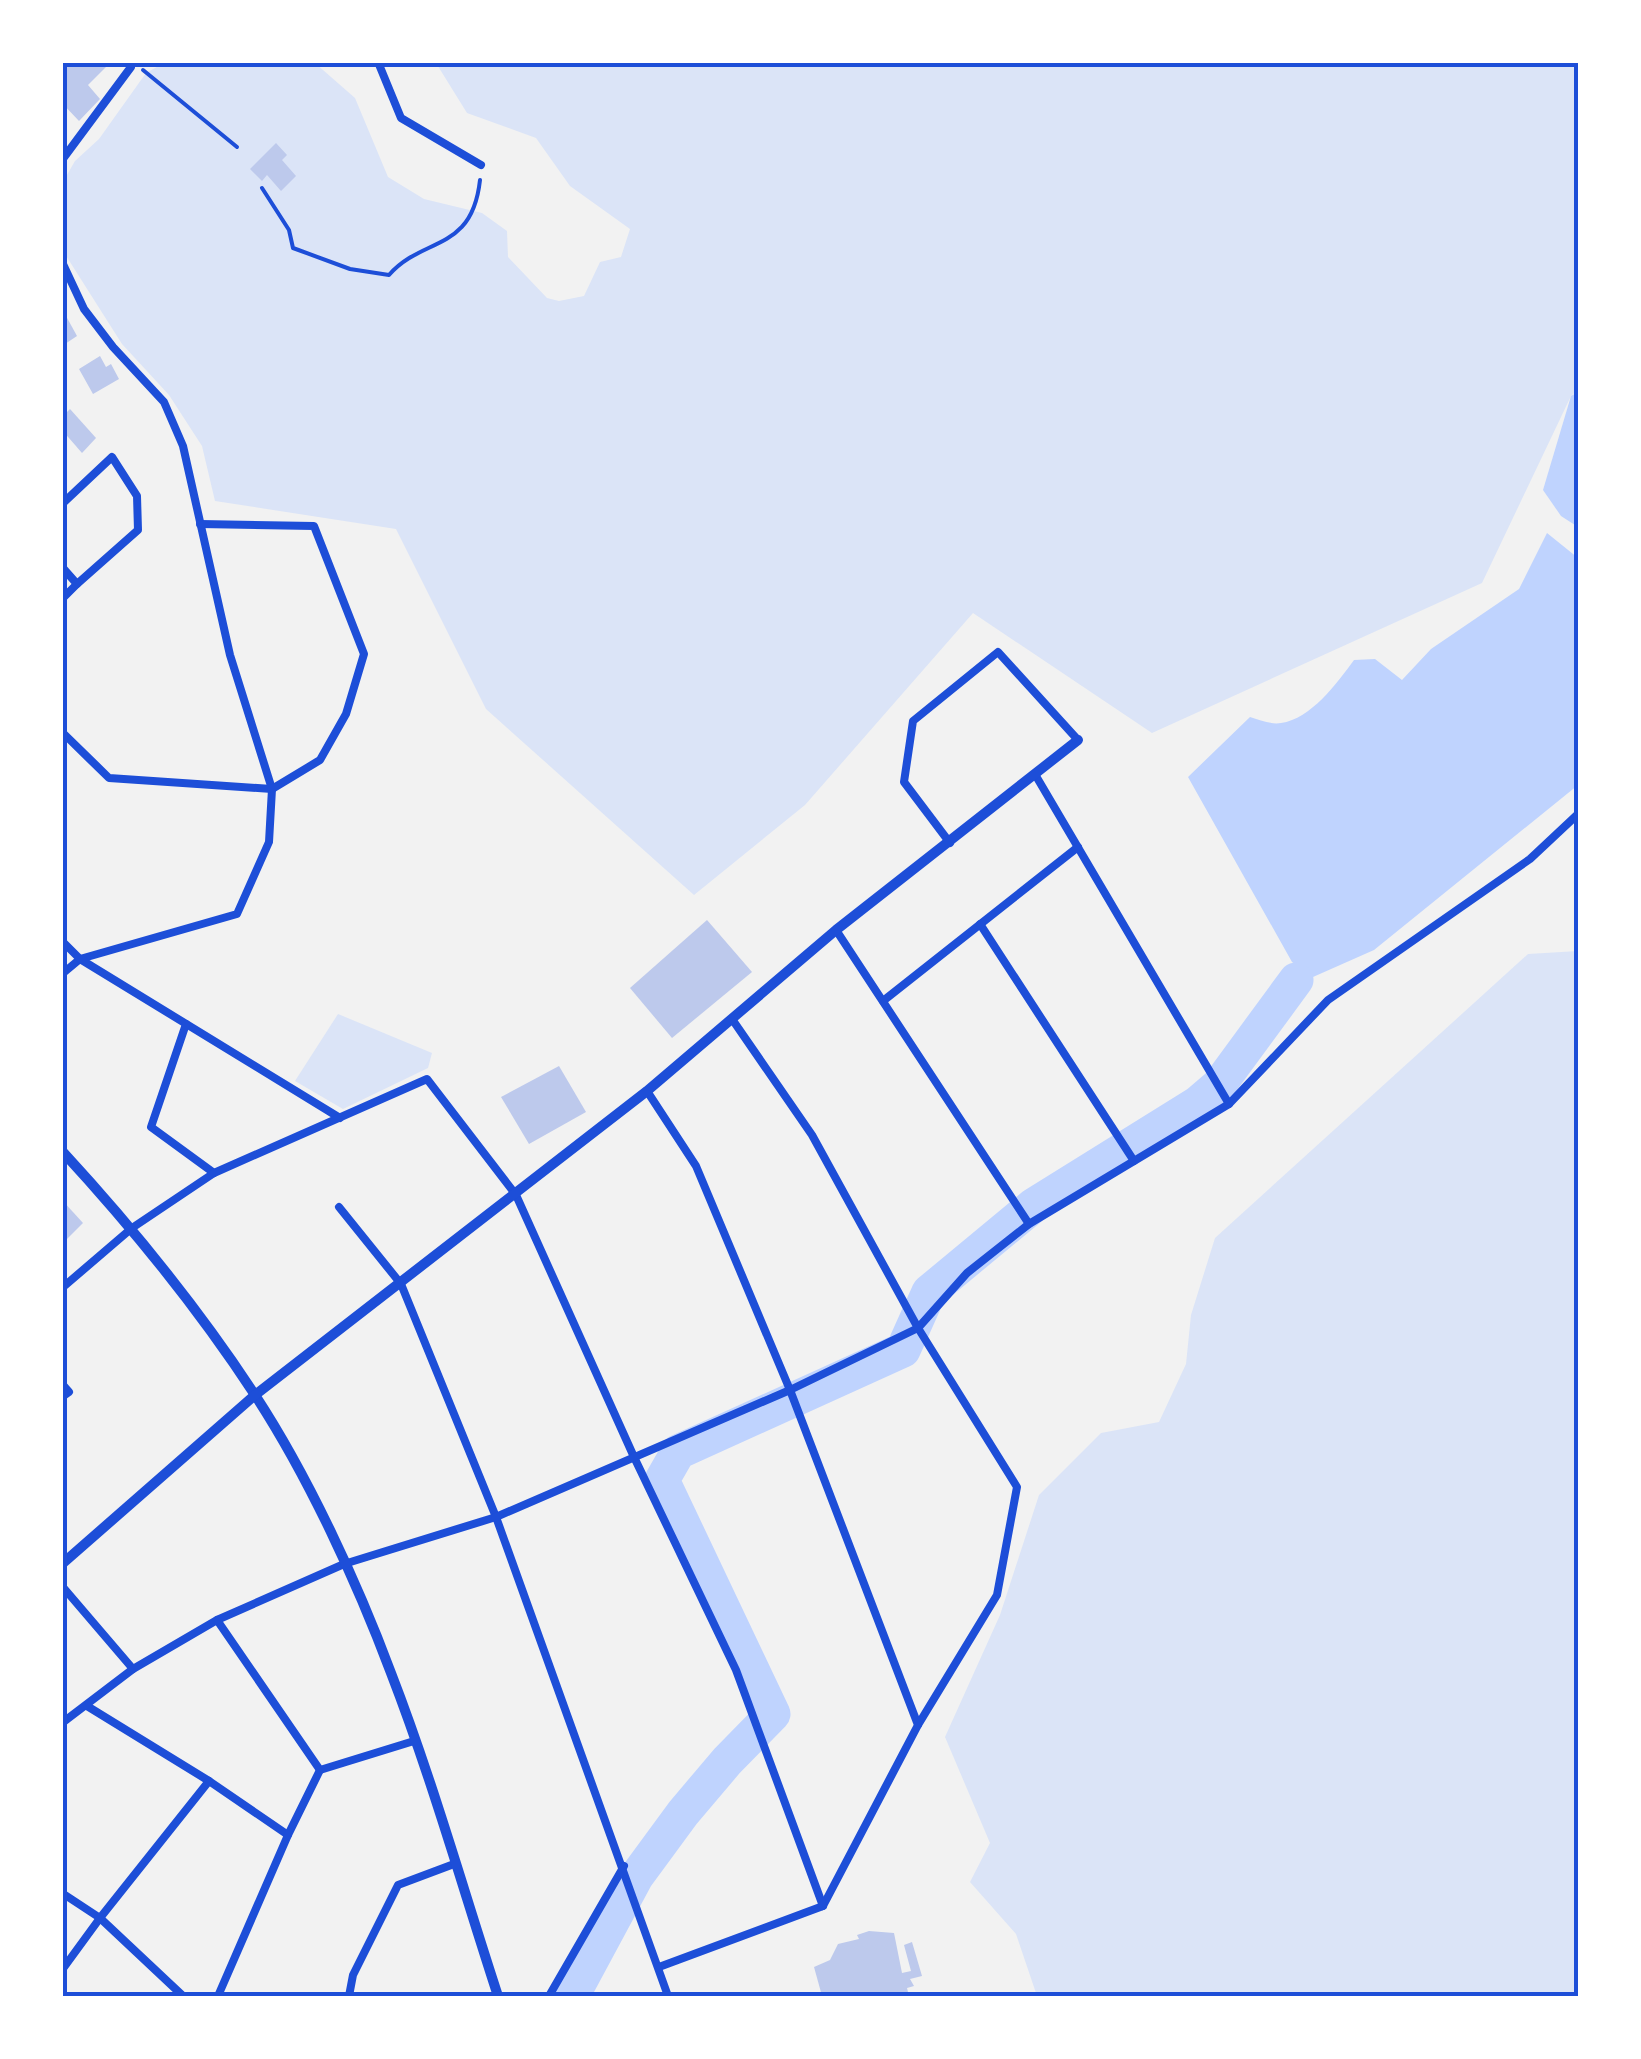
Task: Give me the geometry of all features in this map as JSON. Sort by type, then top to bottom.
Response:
[{"type":"street","points":[[378,62],[401,118],[481,165]]},
{"type":"street","points":[[62,160],[133,64]]},
{"type":"street","points":[[62,262],[84,308],[113,347],[164,402],[183,446],[230,654],[272,790],[269,842],[237,914],[80,959],[62,974]]},
{"type":"street","points":[[62,504],[112,457],[136,496],[138,530],[62,599]]},
{"type":"street","points":[[62,732],[109,778],[272,790],[320,760],[346,714],[364,654],[314,526],[200,524]]},
{"type":"street","points":[[62,567],[78,584]]},
{"type":"street","points":[[62,1564],[255,1395],[516,1195],[836,930],[1036,776],[1078,740],[998,652],[913,721],[904,782],[950,842]]},
{"type":"street","points":[[1036,776],[1229,1104]]},
{"type":"street","points":[[62,1724],[134,1669],[218,1620],[344,1564],[496,1517],[790,1390],[918,1328],[967,1273],[1029,1224],[1229,1104],[1328,1000],[1530,860],[1578,814]]},
{"type":"street","points":[[883,1001],[1078,847]]},
{"type":"street","points":[[980,924],[1134,1160]]},
{"type":"street","points":[[836,930],[1029,1224]]},
{"type":"street","points":[[62,940],[80,959],[340,1118]]},
{"type":"street","points":[[658,1966],[822,1906],[918,1725],[997,1595],[1017,1487],[918,1328],[812,1135],[732,1019]]},
{"type":"street","points":[[186,1024],[151,1126],[214,1173]]},
{"type":"street","points":[[62,1288],[132,1228],[214,1173],[427,1078],[516,1195],[634,1457],[736,1670],[822,1906]]},
{"type":"street","points":[[647,1090],[696,1166],[790,1390],[918,1725]]},
{"type":"street","points":[[62,1152],[132,1228],[255,1395],[296,1467],[391,1673],[498,1996]]},
{"type":"street","points":[[340,1207],[401,1284],[496,1517],[668,1996]]},
{"type":"street","points":[[62,1384],[69,1392],[62,1398]]},
{"type":"street","points":[[62,1586],[134,1669]]},
{"type":"street","points":[[218,1620],[320,1770]]},
{"type":"street","points":[[87,1706],[288,1835]]},
{"type":"street","points":[[218,1996],[320,1770],[414,1741]]},
{"type":"street","points":[[62,1970],[209,1781]]},
{"type":"street","points":[[349,1996],[354,1976],[398,1886],[454,1864]]},
{"type":"street","points":[[548,1996],[624,1866]]},
{"type":"street","points":[[62,1893],[100,1918],[183,1996]]},
{"type":"path","points":[[133,64],[237,148]]},
{"type":"path","points":[[262,188],[289,230],[293,248],[350,269],[389,275],[403,259],[452,238],[478,200],[481,165]]},
{"type":"shaded area","points":[[164,63],[315,63],[355,98],[388,177],[424,199],[482,213],[507,231],[508,257],[547,298],[559,301],[584,296],[600,262],[621,257],[630,229],[570,186],[536,138],[467,113],[436,63],[1578,63],[1578,390],[1571,396],[1482,583],[1152,733],[973,613],[805,805],[694,895],[486,709],[396,529],[215,501],[202,446],[169,395],[122,344],[63,251],[63,182],[75,161],[99,139],[146,73]]},
{"type":"shaded area","points":[[1578,951],[1578,1996],[1037,1996],[1016,1934],[970,1882],[990,1843],[945,1737],[1000,1615],[1039,1495],[1101,1433],[1159,1422],[1186,1364],[1191,1315],[1215,1238],[1528,954]]},
{"type":"shaded area","points":[[338,1014],[432,1053],[428,1068],[343,1109],[295,1081]]},
{"type":"water","points":[[1578,392],[1578,527],[1561,516],[1543,490],[1571,396]]},
{"type":"water","points":[[1547,533],[1578,558],[1578,785],[1374,950],[1313,977],[1292,962],[1188,777],[1250,717],[1277,723],[1303,715],[1322,699],[1354,660],[1375,659],[1402,680],[1431,649],[1519,589]]},
{"type":"building","points":[[62,62],[102,62],[106,67],[88,85],[100,99],[79,121],[62,103]]},
{"type":"building","points":[[276,143],[287,155],[282,160],[296,176],[281,191],[267,175],[262,181],[250,169]]},
{"type":"building","points":[[66,316],[77,336],[62,346],[62,318]]},
{"type":"building","points":[[100,356],[106,367],[111,364],[119,379],[93,394],[79,369]]},
{"type":"building","points":[[70,409],[96,438],[82,453],[62,430],[62,417]]},
{"type":"building","points":[[707,920],[752,972],[672,1038],[630,988]]},
{"type":"building","points":[[559,1066],[586,1112],[529,1144],[501,1097]]},
{"type":"building","points":[[62,1200],[83,1223],[62,1244]]},
{"type":"building","points":[[869,1931],[894,1933],[902,1973],[911,1971],[904,1945],[912,1942],[922,1976],[910,1979],[914,1986],[907,1988],[909,1996],[822,1996],[814,1967],[830,1960],[838,1944],[859,1939],[857,1935]]},
{"type":"waterway","points":[[572,1996],[636,1877],[683,1813],[773,1714],[662,1480],[678,1452],[903,1350],[929,1292],[1034,1205],[1198,1103],[1219,1085],[1296,980]]}]
